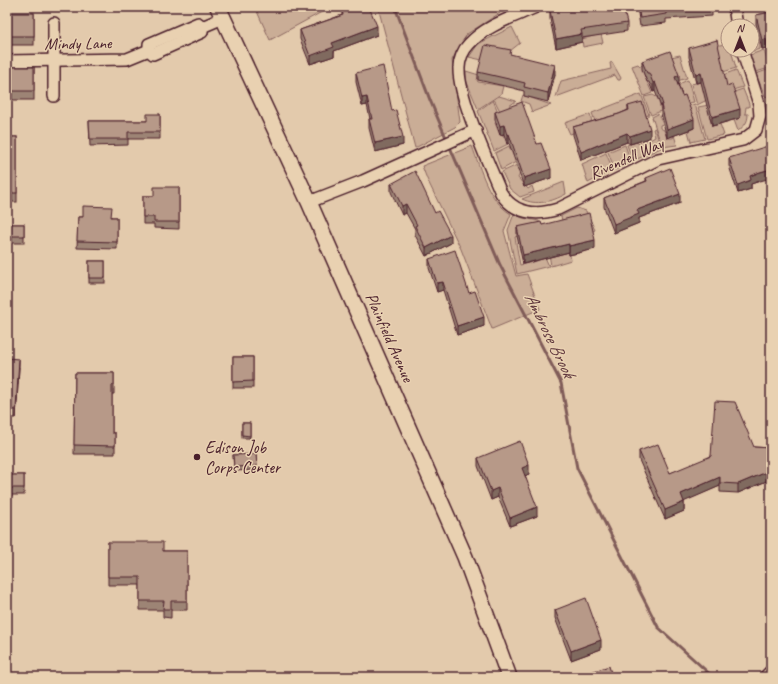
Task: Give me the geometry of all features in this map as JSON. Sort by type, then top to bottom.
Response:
[{"type":"main road","name":"Plainfield Avenue","points":[[220,12],[309,202],[465,557],[509,677]]},
{"type":"street","name":"Rivendell Way","points":[[536,7],[486,29],[469,44],[460,58],[459,70],[464,96],[476,130],[501,193],[507,202],[518,210],[545,213],[558,209],[658,159],[742,140],[756,130],[760,116],[759,104],[745,58]]},
{"type":"street","points":[[734,7],[736,18]]},
{"type":"street","name":"Mindy Lane","points":[[7,61],[127,59],[149,50],[149,44],[191,26],[198,24],[202,27],[220,12]]},
{"type":"street","points":[[54,23],[54,96]]},
{"type":"street","points":[[309,202],[363,181],[476,130]]},
{"type":"street","points":[[765,677],[771,671]]},
{"type":"shaded area","points":[[255,7],[331,7],[270,40]]},
{"type":"shaded area","points":[[378,7],[497,7],[500,13],[467,34],[452,60],[460,122],[455,127],[415,148]]},
{"type":"shaded area","points":[[512,27],[520,43],[510,51],[482,60],[469,57],[478,44]]},
{"type":"shaded area","points":[[601,34],[603,43],[583,47],[582,39]]},
{"type":"shaded area","points":[[720,45],[720,58],[733,58],[736,68],[723,72],[716,46]]},
{"type":"shaded area","points":[[764,50],[769,68],[756,72],[751,58],[760,58],[760,51]]},
{"type":"shaded area","points":[[680,55],[687,78],[674,82],[658,60]]},
{"type":"shaded area","points":[[612,62],[621,78],[620,80],[618,80],[615,75],[556,97],[561,81],[611,69],[610,63]]},
{"type":"shaded area","points":[[653,62],[642,70],[652,93],[644,96],[632,66],[638,64],[640,66]]},
{"type":"shaded area","points":[[770,69],[771,98],[765,96],[756,74]]},
{"type":"shaded area","points":[[736,70],[743,87],[729,91],[723,75]]},
{"type":"shaded area","points":[[466,71],[479,75],[477,80],[478,82],[503,86],[501,94],[478,109],[466,80]]},
{"type":"shaded area","points":[[688,80],[694,102],[682,104],[677,89],[681,83]]},
{"type":"shaded area","points":[[701,82],[707,100],[697,105],[691,84]]},
{"type":"shaded area","points":[[743,89],[749,104],[749,107],[746,107],[745,114],[748,114],[748,117],[745,124],[738,131],[734,120],[740,118],[731,93]]},
{"type":"shaded area","points":[[641,94],[649,115],[596,124],[592,113]]},
{"type":"shaded area","points":[[523,95],[551,105],[532,112],[529,104],[521,101]]},
{"type":"shaded area","points":[[653,95],[658,98],[661,111],[651,115],[644,97]]},
{"type":"shaded area","points":[[499,96],[516,101],[509,106],[512,114],[502,115],[494,99]]},
{"type":"shaded area","points":[[493,100],[501,119],[495,123],[500,135],[503,135],[508,144],[494,151],[478,111]]},
{"type":"shaded area","points":[[695,104],[705,139],[691,142],[688,131],[694,128],[689,106]]},
{"type":"shaded area","points":[[709,105],[712,126],[720,124],[724,135],[707,139],[698,107]]},
{"type":"shaded area","points":[[590,114],[593,126],[570,134],[565,123]]},
{"type":"shaded area","points":[[658,114],[663,124],[660,125],[660,128],[664,130],[667,138],[673,138],[674,135],[677,145],[662,147],[652,117]]},
{"type":"shaded area","points":[[655,128],[661,148],[633,161],[627,145],[636,142],[641,145],[655,137],[653,129]]},
{"type":"shaded area","points":[[625,145],[631,162],[615,170],[608,152]]},
{"type":"shaded area","points":[[472,146],[486,184],[491,193],[496,201],[511,214],[504,231],[516,276],[527,274],[540,309],[492,329],[461,249],[422,166]]},
{"type":"shaded area","points":[[509,146],[516,162],[501,170],[495,153]]},
{"type":"shaded area","points":[[606,153],[613,170],[588,183],[582,164]]},
{"type":"shaded area","points":[[517,165],[520,174],[518,178],[528,189],[532,186],[534,192],[520,197],[510,189],[502,172]]},
{"type":"shaded area","points":[[564,182],[566,194],[555,199],[539,203],[522,199]]},
{"type":"shaded area","points":[[577,208],[586,211],[595,230],[591,232],[563,226],[561,216]]},
{"type":"shaded area","points":[[514,214],[523,218],[539,221],[541,229],[515,237],[520,265],[537,261],[544,255],[549,266],[517,274],[508,230]]},
{"type":"shaded area","points":[[569,252],[571,260],[551,266],[549,254]]},
{"type":"building","points":[[351,7],[369,7],[377,26],[332,43],[334,47],[310,56],[300,30],[343,15],[342,10]]},
{"type":"building","points":[[574,7],[575,9],[587,7],[623,7],[627,23],[581,30],[582,34],[556,39],[550,11]]},
{"type":"building","points":[[638,7],[712,7],[666,10],[666,14],[640,18]]},
{"type":"building","points":[[771,12],[771,63],[766,39],[762,40],[760,32],[760,18],[757,18],[756,15]]},
{"type":"building","points":[[7,13],[34,13],[34,36],[7,36]]},
{"type":"building","points":[[717,40],[727,86],[732,84],[740,109],[712,117],[701,73],[696,75],[689,48]]},
{"type":"building","points":[[485,45],[511,50],[510,54],[555,65],[548,93],[524,87],[525,83],[478,72]]},
{"type":"building","points":[[670,51],[679,75],[675,77],[682,96],[685,95],[694,119],[667,129],[661,105],[663,105],[655,82],[653,83],[642,61]]},
{"type":"building","points":[[383,66],[392,111],[396,110],[403,137],[375,143],[369,119],[372,119],[367,97],[362,98],[356,73]]},
{"type":"building","points":[[7,67],[34,67],[34,91],[7,91]]},
{"type":"building","points":[[522,102],[537,144],[541,143],[551,169],[524,178],[509,134],[507,135],[504,125],[500,126],[495,112]]},
{"type":"building","points":[[642,102],[650,129],[630,136],[627,133],[581,152],[573,127],[619,114],[629,110],[628,106]]},
{"type":"building","points":[[147,114],[160,114],[160,132],[128,132],[128,139],[90,139],[89,121],[147,121]]},
{"type":"building","points":[[7,137],[17,137],[17,193],[7,193]]},
{"type":"building","points":[[771,145],[771,169],[750,176],[751,180],[738,185],[729,158]]},
{"type":"building","points":[[670,168],[680,194],[637,210],[639,214],[614,224],[604,198],[647,181],[646,178]]},
{"type":"building","points":[[415,171],[435,213],[438,211],[451,235],[426,248],[415,226],[417,225],[406,204],[402,206],[391,184]]},
{"type":"building","points":[[154,187],[179,187],[179,222],[154,222],[154,217],[143,217],[143,196],[154,196]]},
{"type":"building","points":[[83,206],[112,207],[111,217],[117,217],[117,242],[77,241],[78,217],[83,217]]},
{"type":"building","points":[[589,213],[595,240],[569,246],[569,244],[523,255],[517,227],[541,222],[542,225]]},
{"type":"building","points":[[7,224],[24,224],[24,236],[7,236]]},
{"type":"building","points":[[455,250],[469,293],[475,291],[484,317],[457,326],[443,282],[437,283],[429,259]]},
{"type":"building","points":[[89,261],[105,261],[105,278],[89,278]]},
{"type":"building","points":[[233,357],[253,357],[253,381],[233,382]]},
{"type":"building","points":[[7,358],[19,359],[16,410],[7,409]]},
{"type":"building","points":[[75,373],[114,373],[114,385],[112,385],[112,433],[115,433],[115,446],[74,445]]},
{"type":"building","points":[[715,401],[735,402],[754,447],[771,448],[771,471],[738,484],[720,483],[720,477],[681,494],[684,502],[665,510],[639,451],[658,444],[670,473],[711,456]]},
{"type":"building","points":[[242,423],[250,423],[250,436],[242,435]]},
{"type":"building","points":[[520,441],[529,465],[522,468],[537,507],[510,518],[498,488],[491,491],[478,458]]},
{"type":"building","points":[[256,454],[257,466],[234,467],[233,455]]},
{"type":"building","points":[[7,475],[24,475],[24,488],[7,488]]},
{"type":"building","points":[[108,542],[163,542],[163,551],[187,551],[187,601],[171,601],[171,609],[163,609],[164,601],[140,601],[140,577],[108,577]]},
{"type":"building","points":[[586,598],[601,640],[571,651],[555,610]]},
{"type":"building","points":[[609,666],[612,677],[589,677],[588,673]]},
{"type":"building","points":[[7,673],[18,673],[18,677],[7,677]]},
{"type":"waterway","name":"Ambrose Brook","points":[[395,7],[430,100],[500,265],[561,383],[577,468],[658,627],[713,677]]},
{"type":"place","name":"Edison Job Corps Center","points":[[197,457]]}]
